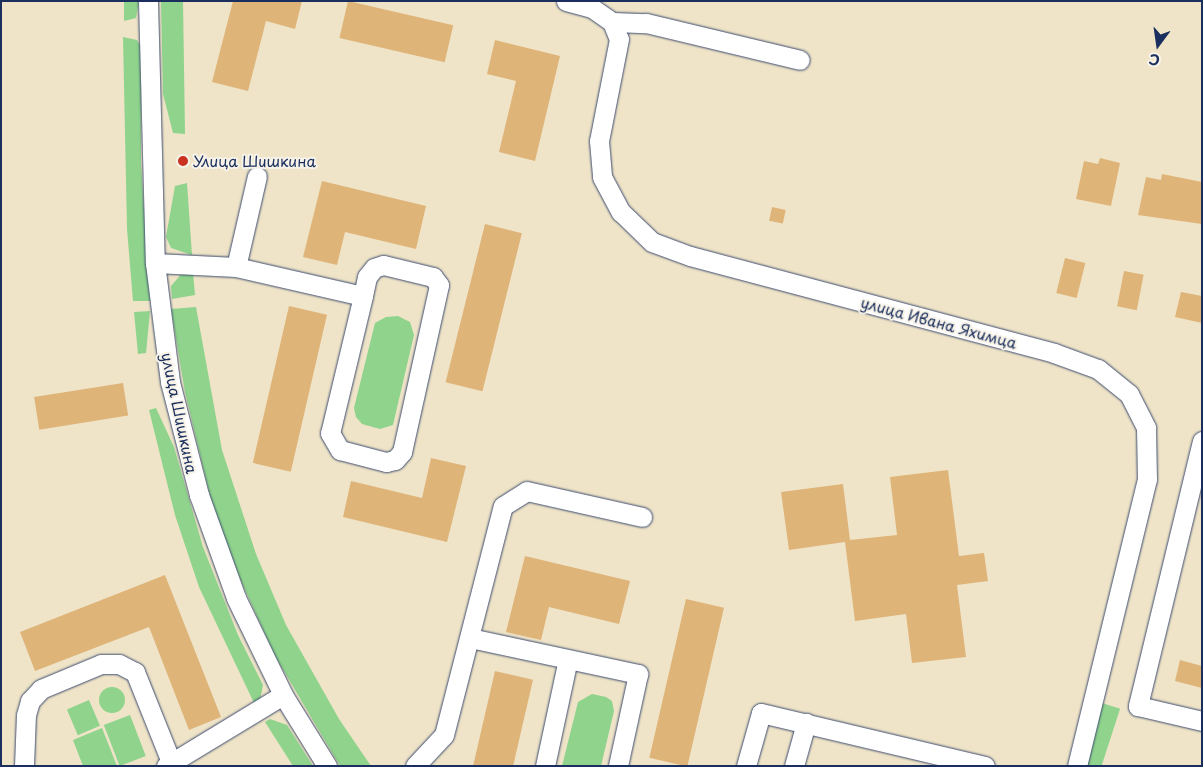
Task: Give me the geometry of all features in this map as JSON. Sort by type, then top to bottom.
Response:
[{"type":"street","name":"улица Шишкина","points":[[148,1],[155,263],[170,382],[199,495],[236,598],[283,695],[327,766]]},
{"type":"street","points":[[566,1],[592,8],[612,22],[646,23],[800,60]]},
{"type":"street","name":"улица Ивана Яхимца","points":[[612,22],[619,39],[599,141],[602,177],[620,212],[652,242],[690,256],[1054,353],[1098,369],[1129,394],[1146,428],[1147,479],[1077,766]]},
{"type":"street","points":[[236,267],[257,176]]},
{"type":"street","points":[[155,263],[236,267],[363,296]]},
{"type":"street","points":[[383,265],[433,277],[439,285],[439,296],[402,452],[395,460],[386,462],[340,450],[330,433],[363,296],[367,277],[374,268],[383,265]]},
{"type":"street","points":[[1202,440],[1138,706],[1202,721]]},
{"type":"street","points":[[415,766],[444,736],[503,506],[527,491],[642,517]]},
{"type":"street","points":[[470,638],[638,674],[618,766]]},
{"type":"street","points":[[545,766],[568,659]]},
{"type":"street","points":[[24,766],[26,715],[30,701],[42,689],[101,664],[119,664],[136,672],[168,764],[283,695]]},
{"type":"street","points":[[746,766],[761,713],[985,766]]},
{"type":"street","points":[[794,766],[806,723]]},
{"type":"green space","points":[[124,1],[139,1],[136,18],[124,21]]},
{"type":"green space","points":[[161,1],[183,1],[185,134],[173,133],[163,94]]},
{"type":"green space","points":[[123,37],[137,40],[141,47],[141,164],[150,301],[133,301],[127,229]]},
{"type":"green space","points":[[187,183],[192,255],[171,248],[166,237],[175,186]]},
{"type":"green space","points":[[183,272],[193,272],[195,295],[172,299],[171,286]]},
{"type":"green space","points":[[196,307],[222,450],[256,554],[286,625],[339,719],[371,766],[340,766],[275,656],[241,581],[212,504],[185,392],[171,309]]},
{"type":"green space","points":[[150,311],[146,353],[138,354],[134,312]]},
{"type":"green space","points":[[398,316],[410,322],[414,335],[393,425],[380,429],[362,424],[356,417],[354,408],[375,323],[386,317]]},
{"type":"green space","points":[[156,408],[174,447],[203,547],[238,635],[263,685],[260,700],[254,703],[199,587],[175,515],[149,410]]},
{"type":"green space","points":[[112,687],[121,691],[125,700],[121,709],[112,713],[103,709],[99,700],[103,691]]},
{"type":"green space","points":[[592,694],[606,697],[612,701],[614,711],[601,766],[562,766],[578,702]]},
{"type":"green space","points":[[89,700],[100,726],[78,735],[67,709]]},
{"type":"green space","points":[[1102,703],[1120,709],[1102,766],[1082,765]]},
{"type":"green space","points":[[130,715],[146,756],[120,766],[104,725]]},
{"type":"green space","points":[[270,719],[287,725],[313,766],[293,766],[265,722]]},
{"type":"green space","points":[[102,728],[117,766],[83,766],[73,740]]},
{"type":"building","points":[[233,1],[302,1],[295,29],[266,21],[248,91],[212,82]]},
{"type":"building","points":[[348,1],[453,25],[445,62],[339,38]]},
{"type":"building","points":[[495,40],[560,56],[535,161],[499,152],[516,81],[487,74]]},
{"type":"building","points":[[1100,158],[1120,163],[1111,206],[1076,199],[1084,161],[1098,164]]},
{"type":"building","points":[[1162,174],[1202,182],[1202,224],[1138,215],[1146,177],[1161,180]]},
{"type":"building","points":[[322,181],[426,206],[416,249],[345,232],[337,265],[303,257]]},
{"type":"building","points":[[772,207],[786,210],[783,224],[769,221]]},
{"type":"building","points":[[485,224],[522,233],[482,391],[446,382]]},
{"type":"building","points":[[1065,258],[1085,263],[1077,298],[1056,293]]},
{"type":"building","points":[[1124,271],[1144,275],[1137,310],[1117,306]]},
{"type":"building","points":[[1181,292],[1202,296],[1202,323],[1175,317]]},
{"type":"building","points":[[289,306],[327,315],[291,472],[253,463]]},
{"type":"building","points":[[123,383],[128,416],[39,430],[34,397]]},
{"type":"building","points":[[431,458],[466,466],[447,542],[343,517],[351,481],[422,498]]},
{"type":"building","points":[[948,470],[959,556],[984,553],[988,581],[957,585],[966,657],[912,663],[906,614],[855,621],[845,542],[789,550],[781,492],[843,484],[850,540],[897,535],[890,477]]},
{"type":"building","points":[[525,556],[630,581],[619,624],[549,607],[541,640],[506,632]]},
{"type":"building","points":[[165,575],[221,717],[189,730],[149,627],[35,671],[20,632]]},
{"type":"building","points":[[686,599],[724,608],[687,766],[649,758]]},
{"type":"building","points":[[1180,660],[1202,666],[1202,688],[1175,681]]},
{"type":"building","points":[[495,671],[533,680],[513,766],[473,766]]},
{"type":"place","name":"Улица Шишкина","points":[[183,161]]}]
